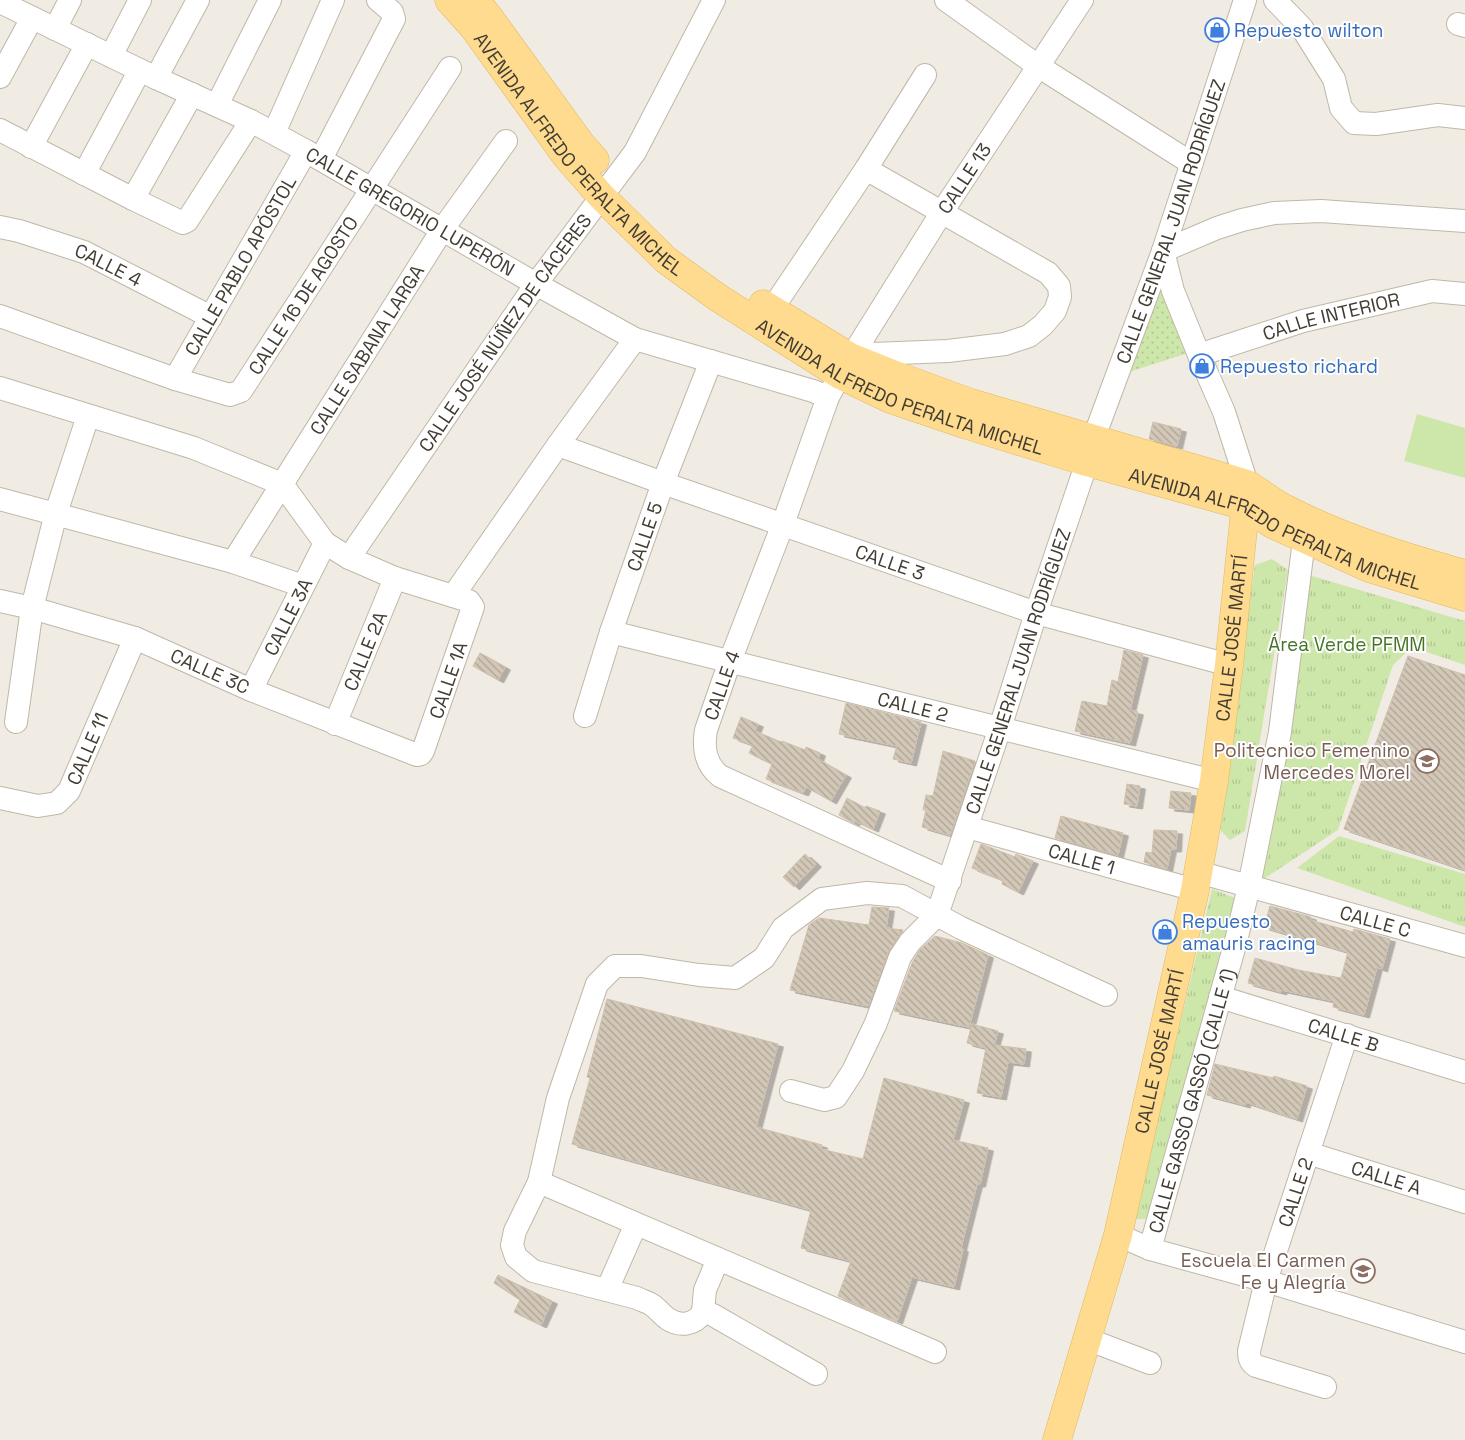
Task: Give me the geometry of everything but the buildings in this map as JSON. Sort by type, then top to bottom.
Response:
[{"type":"main road","name":"AVENIDA ALFREDO PERALTA MICHEL","points":[[449,0],[549,116]]},
{"type":"main road","name":"AVENIDA ALFREDO PERALTA MICHEL","points":[[475,0],[488,16],[549,116],[566,156],[679,246],[727,281],[772,309],[844,369]]},
{"type":"main road","name":"AVENIDA ALFREDO PERALTA MICHEL","points":[[606,189],[666,260],[717,297],[844,369],[971,403],[1090,451],[1246,495],[1284,508],[1308,520],[1372,546],[1465,574]]},
{"type":"main road","name":"AVENIDA ALFREDO PERALTA MICHEL","points":[[1246,495],[1274,525],[1304,540],[1369,568],[1465,597]]},
{"type":"main road","name":"CALLE JOSÉ MARTÍ","points":[[1057,1440],[1118,1235],[1197,881],[1214,780],[1229,665],[1246,495]]},
{"type":"street","points":[[56,29],[70,0]]},
{"type":"street","points":[[111,56],[140,0]]},
{"type":"street","points":[[84,174],[198,0]]},
{"type":"street","points":[[217,106],[270,0]]},
{"type":"street","points":[[274,133],[333,0]]},
{"type":"street","name":"CALLE JOSÉ NÚÑEZ DE CÁCERES","points":[[349,558],[536,284],[635,152],[714,0]]},
{"type":"street","points":[[946,0],[1038,66],[1191,163]]},
{"type":"street","name":"CALLE 13","points":[[844,369],[942,212],[1082,0]]},
{"type":"street","name":"CALLE GENERAL JUAN RODRÍGUEZ","points":[[937,915],[950,881],[1036,612],[1090,451],[1163,251],[1245,0]]},
{"type":"street","points":[[1275,0],[1302,28],[1334,79],[1340,108],[1354,123],[1376,124],[1438,115],[1465,118]]},
{"type":"street","name":"CALLE GREGORIO LUPERÓN","points":[[5,2],[32,18],[274,133],[635,339],[813,390],[844,369],[873,354],[948,351],[1005,344],[1029,336],[1043,325],[1055,311],[1060,297],[1059,286],[1048,273],[866,169]]},
{"type":"street","name":"CALLE PABLO APÓSTOL","points":[[175,379],[211,317],[314,155],[394,19],[385,6]]},
{"type":"street","points":[[0,77],[32,18]]},
{"type":"street","points":[[31,146],[87,44]]},
{"type":"street","name":"CALLE 16 DE AGOSTO","points":[[0,316],[175,379],[230,395],[241,390],[450,68]]},
{"type":"street","points":[[772,309],[866,169],[925,75]]},
{"type":"street","points":[[133,199],[192,94]]},
{"type":"street","points":[[0,130],[183,223],[187,221],[250,121]]},
{"type":"street","name":"CALLE SABANA LARGA","points":[[233,562],[442,230],[506,141]]},
{"type":"street","points":[[1163,251],[1217,228],[1274,213],[1321,211],[1465,221]]},
{"type":"street","name":"CALLE 4","points":[[0,227],[20,231],[84,252],[211,317]]},
{"type":"street","name":"CALLE JOSÉ MARTÍ","points":[[1163,251],[1173,291],[1224,412],[1246,495]]},
{"type":"street","name":"CALLE INTERIOR","points":[[1199,355],[1303,322],[1432,291],[1465,294]]},
{"type":"street","points":[[0,388],[194,448],[282,484],[325,543],[349,558],[395,578],[461,598],[558,445],[635,339]]},
{"type":"street","name":"CALLE 5","points":[[585,716],[611,632],[663,483],[711,361]]},
{"type":"street","name":"CALLE 4","points":[[844,369],[730,662],[706,730],[704,742],[707,760],[714,771],[720,776],[950,881]]},
{"type":"street","points":[[16,722],[32,608],[56,513],[88,416]]},
{"type":"street","name":"CALLE 3","points":[[558,445],[1036,612],[1229,665]]},
{"type":"street","points":[[0,499],[233,562],[303,586]]},
{"type":"street","name":"CALLE GASSÓ GASSÓ (CALLE 1)","points":[[1150,1249],[1250,886],[1280,732],[1304,540]]},
{"type":"street","name":"CALLE 3A","points":[[251,690],[325,543]]},
{"type":"street","name":"CALLE 2A","points":[[336,724],[395,578]]},
{"type":"street","name":"CALLE 1A","points":[[415,754],[421,754],[423,751],[470,619],[473,608],[461,598]]},
{"type":"street","name":"CALLE 3C","points":[[0,601],[32,608],[135,638],[251,690],[415,754]]},
{"type":"street","name":"CALLE 2","points":[[611,632],[1214,780]]},
{"type":"street","name":"CALLE 11","points":[[0,798],[38,806],[57,803],[69,791],[135,638]]},
{"type":"street","name":"CALLE 1","points":[[967,827],[1197,881]]},
{"type":"street","name":"CALLE C","points":[[1197,881],[1250,886],[1465,946]]},
{"type":"street","points":[[718,1259],[705,1290],[702,1312],[696,1321],[687,1324],[676,1323],[667,1319],[645,1302],[608,1290],[533,1271],[516,1257],[512,1245],[515,1231],[539,1182],[558,1098],[580,1029],[597,984],[615,966],[641,966],[699,975],[735,978],[764,958],[783,928],[822,899],[866,893],[902,896],[961,928],[1106,995]]},
{"type":"street","points":[[791,1091],[824,1100],[836,1097],[853,1071],[872,1031],[900,957],[910,942],[937,915]]},
{"type":"street","name":"CALLE B","points":[[1220,997],[1465,1072]]},
{"type":"street","name":"CALLE 2","points":[[1325,1387],[1252,1364],[1249,1359],[1249,1351],[1266,1281],[1347,1035]]},
{"type":"street","name":"CALLE A","points":[[1308,1153],[1465,1202]]},
{"type":"street","points":[[539,1182],[935,1352]]},
{"type":"street","points":[[608,1290],[636,1224]]},
{"type":"street","points":[[1118,1235],[1150,1249],[1266,1281],[1465,1342]]},
{"type":"street","points":[[702,1312],[720,1318],[816,1374]]},
{"type":"street","points":[[1087,1339],[1150,1363]]},
{"type":"green space","points":[[1165,271],[1191,352],[1120,375]]},
{"type":"green space","points":[[1417,414],[1465,428],[1465,478],[1404,461]]},
{"type":"green space","points":[[1272,559],[1288,570],[1245,831],[1230,840],[1217,827],[1255,565]]},
{"type":"green space","name":"Área Verde PFMM","points":[[1305,574],[1465,621],[1465,665],[1412,647],[1393,665],[1338,830],[1262,880]]},
{"type":"green space","points":[[1339,836],[1465,874],[1465,927],[1297,868]]},
{"type":"green space","points":[[1212,889],[1235,898],[1214,985],[1150,1219],[1134,1219]]},
{"type":"place","name":"Repuesto wilton","points":[[1217,30]]},
{"type":"place","name":"Repuesto richard","points":[[1202,366]]},
{"type":"place","name":"Politecnico Femenino Mercedes Morel","points":[[1427,761]]},
{"type":"place","name":"Repuesto amauris racing","points":[[1165,932]]},
{"type":"place","name":"Escuela El Carmen Fe y Alegría","points":[[1363,1271]]}]
